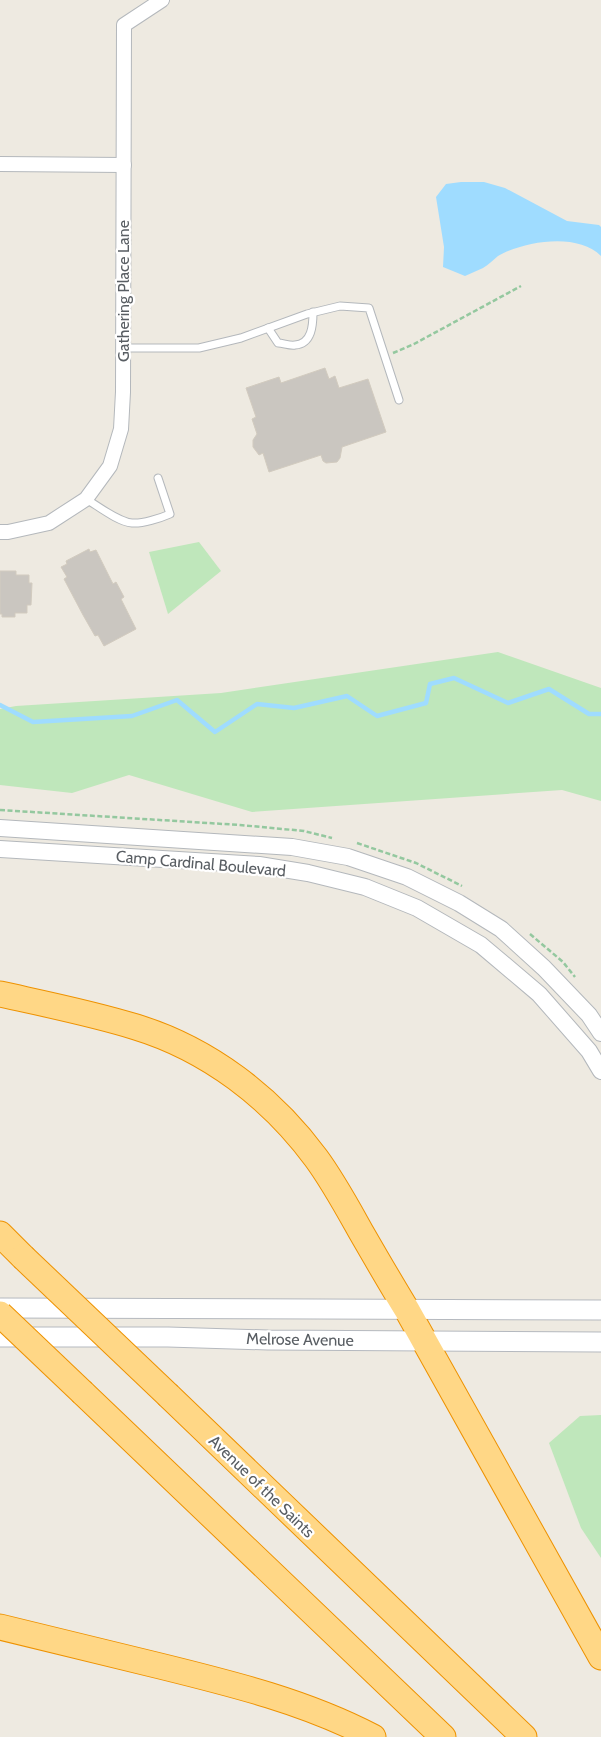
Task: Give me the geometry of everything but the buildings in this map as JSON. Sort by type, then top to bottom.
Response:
[{"type":"highway","points":[[0,994],[137,1027],[182,1045],[238,1078],[278,1113],[299,1135],[334,1184],[380,1266],[408,1310],[601,1656]]},
{"type":"highway","name":"Avenue of the Saints","points":[[0,1234],[524,1737]]},
{"type":"highway","points":[[0,1314],[443,1737]]},
{"type":"highway","points":[[0,1627],[232,1683],[321,1713],[373,1737]]},
{"type":"main road","name":"Melrose Avenue","points":[[0,1308],[601,1310]]},
{"type":"main road","name":"Melrose Avenue","points":[[0,1337],[168,1336],[268,1340],[601,1342]]},
{"type":"street","name":"Gathering Place Lane","points":[[0,532],[49,524],[86,499],[110,466],[121,429],[124,25],[162,0]]},
{"type":"street","points":[[0,164],[124,165]]},
{"type":"street","name":"Camp Cardinal Boulevard","points":[[0,828],[292,847],[348,857],[407,877],[459,904],[501,929],[544,968],[589,1015],[601,1034]]},
{"type":"street","name":"Camp Cardinal Boulevard","points":[[0,849],[259,865],[308,873],[365,887],[417,908],[481,945],[539,994],[589,1051],[601,1072]]},
{"type":"lane","points":[[123,348],[199,348],[240,338],[314,312],[340,306],[369,308],[399,400]]},
{"type":"lane","points":[[268,328],[278,343],[296,346],[306,341],[313,330],[314,312]]},
{"type":"lane","points":[[86,499],[114,516],[132,523],[161,518],[170,514],[158,478]]},
{"type":"path","points":[[385,357],[414,344],[521,286]]},
{"type":"green space","points":[[199,542],[221,571],[168,614],[149,552]]},
{"type":"green space","points":[[498,652],[601,688],[601,801],[562,790],[252,812],[129,775],[72,793],[0,785],[0,709],[16,706],[221,693]]},
{"type":"green space","points":[[601,1415],[601,1558],[581,1528],[549,1443],[580,1416]]},
{"type":"water","points":[[484,182],[505,188],[567,221],[599,225],[601,227],[601,256],[591,248],[579,244],[551,241],[522,246],[509,251],[498,256],[483,268],[465,276],[443,267],[444,247],[436,197],[446,184]]},
{"type":"waterway","points":[[0,705],[33,722],[132,716],[177,700],[215,732],[257,704],[294,708],[347,696],[377,716],[426,703],[430,684],[454,678],[508,703],[549,689],[589,714],[601,714]]}]
